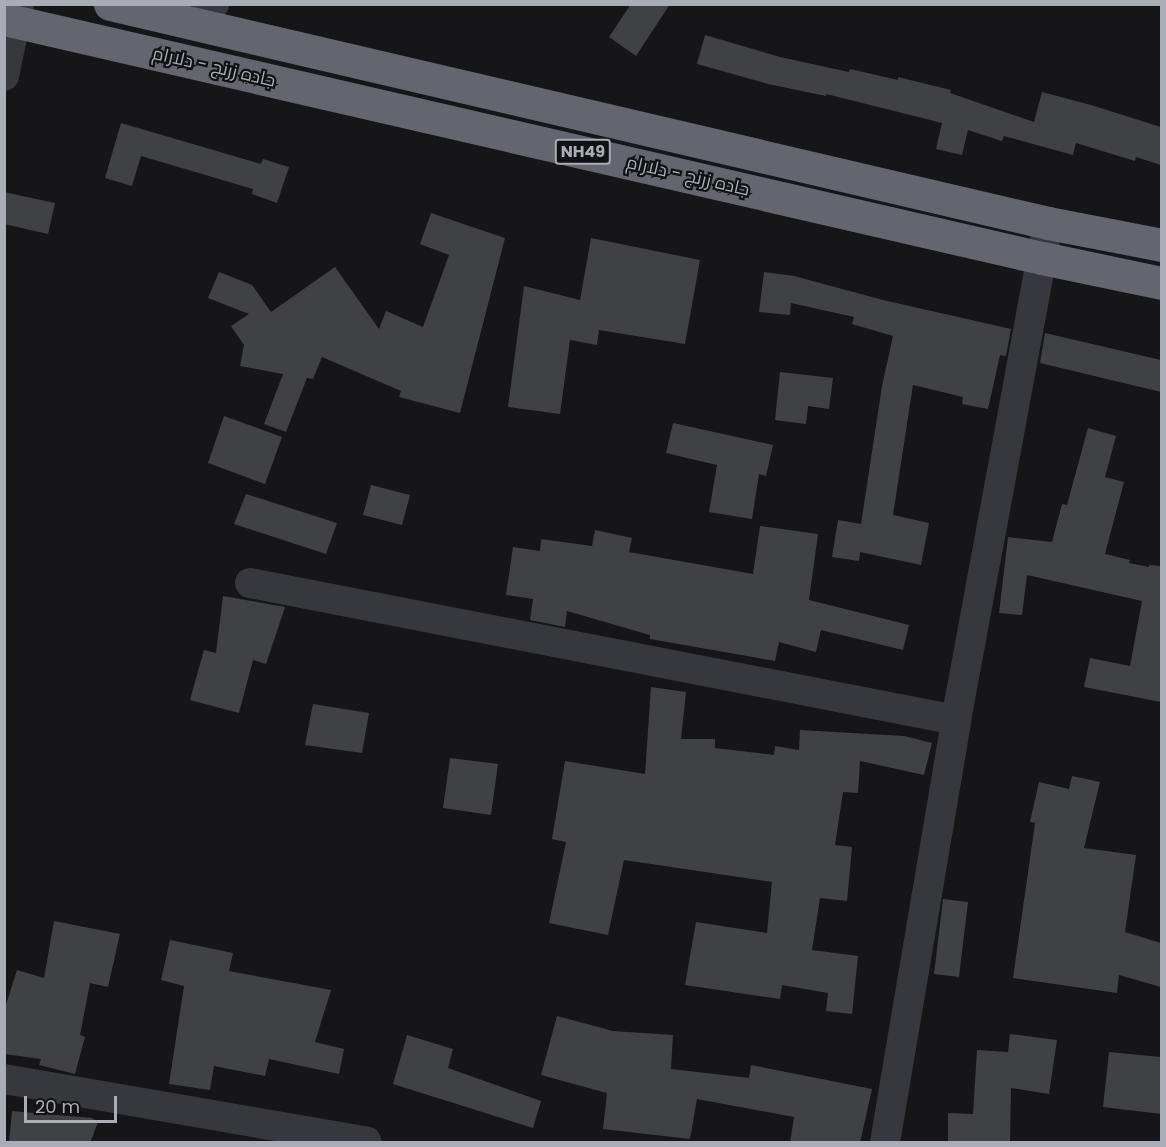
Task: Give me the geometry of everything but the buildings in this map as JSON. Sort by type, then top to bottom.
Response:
[{"type":"highway","name":"جاده زرنج - دلارام","points":[[110,4],[206,15],[1048,223],[1161,245]]},
{"type":"highway","name":"جاده زرنج - دلارام","points":[[13,15],[1042,258],[1161,283]]},
{"type":"street","points":[[4,76],[13,15]]},
{"type":"street","points":[[885,1143],[956,720],[1048,223]]},
{"type":"street","points":[[250,583],[956,720]]},
{"type":"street","points":[[4,1079],[367,1143]]}]
